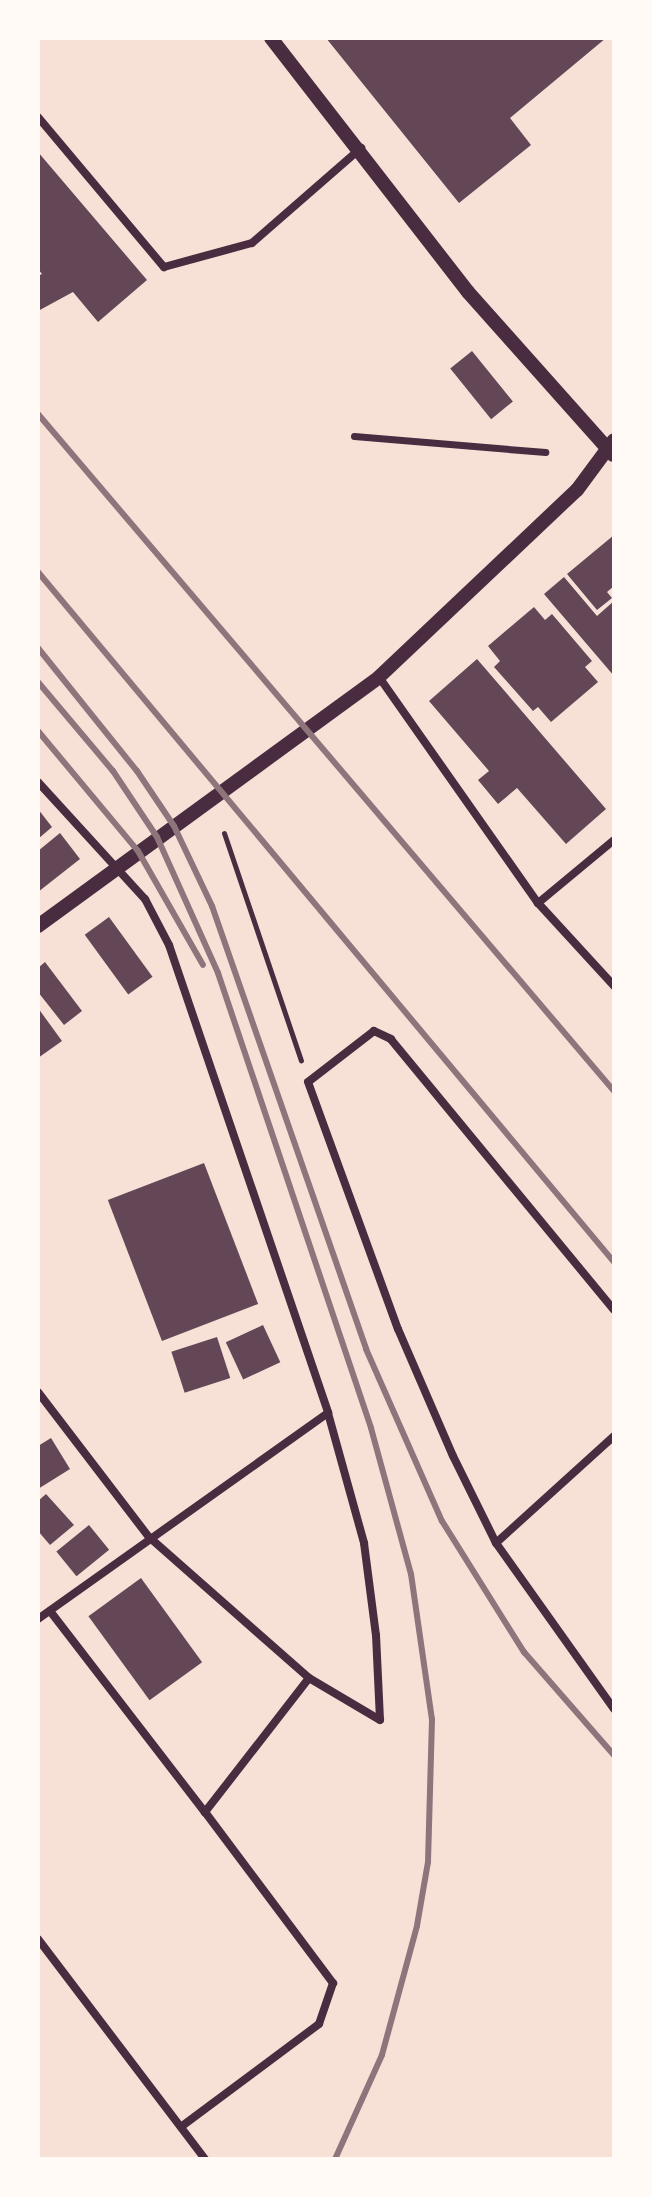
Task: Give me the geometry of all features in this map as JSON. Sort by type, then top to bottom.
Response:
[{"type":"street","points":[[38,926],[379,677],[577,490],[612,448],[468,292],[361,148],[271,38]]},
{"type":"street","points":[[38,117],[164,267],[252,243],[361,148]]},
{"type":"street","points":[[354,436],[545,452]]},
{"type":"street","points":[[379,677],[538,903],[614,986]]},
{"type":"street","points":[[38,782],[145,899],[169,945],[328,1413],[364,1543],[380,1720],[309,1678],[149,1537],[38,1392]]},
{"type":"street","points":[[538,903],[614,840]]},
{"type":"street","points":[[614,1310],[391,1039],[374,1031],[308,1082],[398,1329],[496,1543],[614,1709]]},
{"type":"street","points":[[38,1619],[149,1537],[328,1413]]},
{"type":"street","points":[[496,1543],[614,1436]]},
{"type":"street","points":[[50,1611],[333,1983],[319,2024],[181,2127]]},
{"type":"street","points":[[205,1812],[309,1678]]},
{"type":"street","points":[[38,1939],[205,2159]]},
{"type":"path","points":[[224,833],[308,1082]]},
{"type":"building","points":[[326,38],[606,38],[510,118],[531,145],[459,203]]},
{"type":"building","points":[[38,152],[147,280],[98,322],[73,292],[38,311],[38,276],[42,274],[38,269]]},
{"type":"building","points":[[472,351],[513,402],[491,419],[450,369]]},
{"type":"building","points":[[614,535],[614,586],[607,592],[612,598],[597,610],[567,574]]},
{"type":"building","points":[[564,577],[597,616],[614,601],[614,676],[544,594]]},
{"type":"building","points":[[534,607],[545,620],[552,614],[592,661],[585,667],[598,682],[551,722],[538,707],[533,711],[494,667],[500,661],[488,646]]},
{"type":"building","points":[[477,659],[606,809],[566,844],[517,788],[498,804],[478,780],[489,771],[429,701]]},
{"type":"building","points":[[38,809],[52,827],[38,839]]},
{"type":"building","points":[[60,833],[80,859],[38,892],[38,851]]},
{"type":"building","points":[[109,917],[152,977],[128,995],[85,935]]},
{"type":"building","points":[[45,962],[82,1011],[64,1025],[38,992],[38,968]]},
{"type":"building","points":[[38,1008],[62,1041],[38,1058]]},
{"type":"building","points":[[204,1163],[258,1304],[162,1341],[108,1200]]},
{"type":"building","points":[[263,1325],[280,1362],[243,1379],[226,1342]]},
{"type":"building","points":[[217,1337],[230,1378],[185,1393],[171,1352]]},
{"type":"building","points":[[51,1438],[70,1469],[38,1489],[38,1446]]},
{"type":"building","points":[[46,1494],[74,1525],[50,1545],[38,1531],[38,1501]]},
{"type":"building","points":[[89,1525],[109,1550],[76,1576],[56,1551]]},
{"type":"building","points":[[141,1578],[202,1662],[150,1700],[88,1616]]},
{"type":"railway","points":[[38,414],[614,1091]]},
{"type":"railway","points":[[38,572],[614,1262]]},
{"type":"railway","points":[[38,648],[137,771],[174,826],[212,906],[366,1349],[442,1521],[524,1652],[614,1755]]},
{"type":"railway","points":[[38,682],[113,771],[157,837],[218,973],[371,1428],[411,1574],[432,1719],[428,1862],[417,1926],[382,2055],[335,2159]]},
{"type":"railway","points":[[38,731],[138,851],[203,965]]}]
